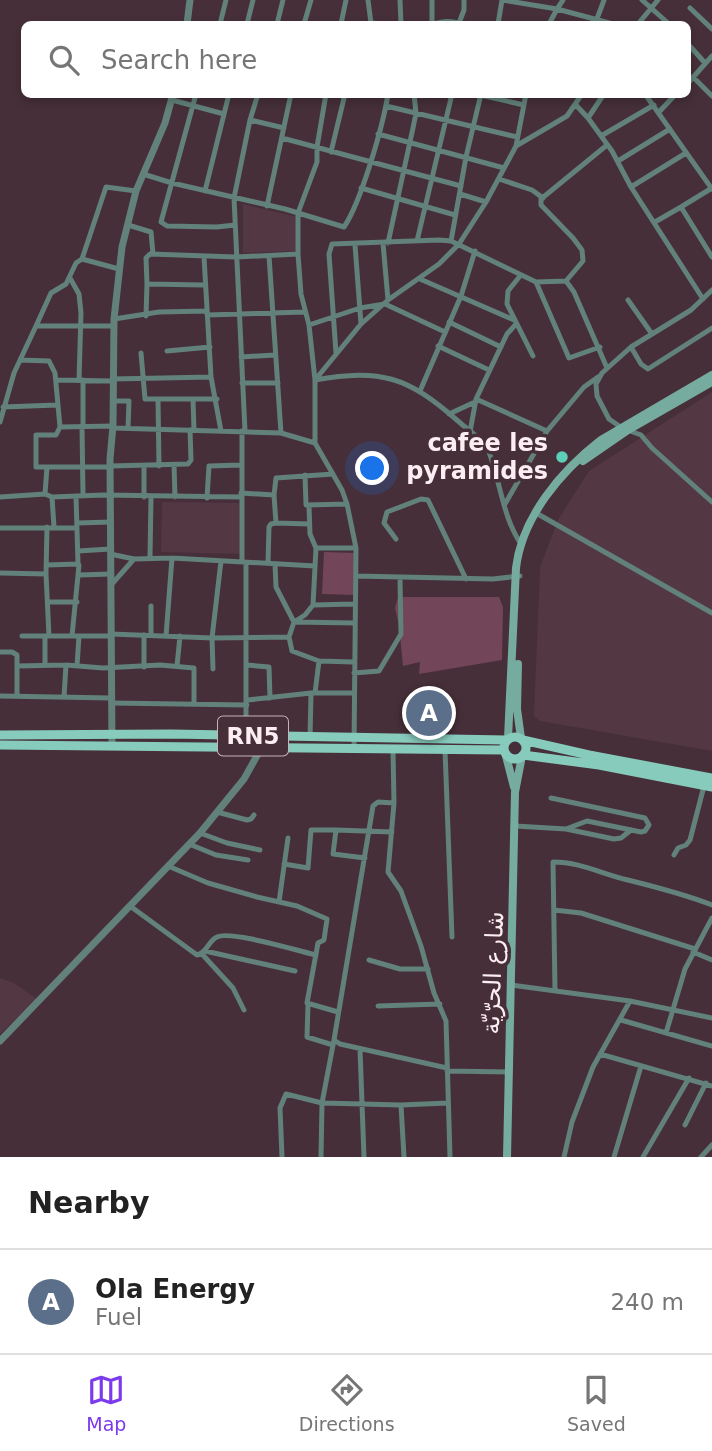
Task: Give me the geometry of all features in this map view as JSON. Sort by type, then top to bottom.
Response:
[{"type":"main road","points":[[708,787],[599,765],[523,756],[513,759],[505,753],[521,544],[537,514],[584,460],[625,429],[712,381]]},
{"type":"main road","points":[[523,756],[526,746],[522,739],[517,709],[517,577],[537,514]]},
{"type":"main road","name":"RN5","points":[[0,735],[507,739]]},
{"type":"main road","points":[[507,739],[514,736],[582,754],[712,778]]},
{"type":"main road","name":"RN5","points":[[0,745],[246,746],[505,753]]},
{"type":"main road","name":"شارع الحرّيّة","points":[[505,753],[515,790]]},
{"type":"main road","name":"شارع الحرّيّة","points":[[507,1157],[515,790],[523,756]]},
{"type":"street","points":[[187,21],[190,0]]},
{"type":"street","points":[[221,21],[226,0]]},
{"type":"street","points":[[248,21],[253,0]]},
{"type":"street","points":[[278,21],[283,0]]},
{"type":"street","points":[[305,21],[311,0]]},
{"type":"street","points":[[342,21],[346,0]]},
{"type":"street","points":[[368,0],[370,21]]},
{"type":"street","points":[[400,0],[401,21]]},
{"type":"street","points":[[432,0],[432,21]]},
{"type":"street","points":[[462,21],[464,0]]},
{"type":"street","points":[[498,21],[502,0],[528,1],[593,21]]},
{"type":"street","points":[[551,21],[563,0]]},
{"type":"street","points":[[596,21],[604,0]]},
{"type":"street","points":[[642,0],[666,21]]},
{"type":"street","points":[[640,21],[658,0]]},
{"type":"street","points":[[690,8],[712,29]]},
{"type":"street","points":[[691,47],[705,63]]},
{"type":"street","points":[[691,79],[712,56]]},
{"type":"street","points":[[691,81],[712,96]]},
{"type":"street","points":[[112,746],[110,466],[114,322],[122,247],[136,191],[165,123],[172,98]]},
{"type":"street","points":[[174,98],[224,114]]},
{"type":"street","points":[[195,98],[162,224],[204,227],[235,225]]},
{"type":"street","points":[[205,191],[228,98]]},
{"type":"street","points":[[246,746],[247,665],[241,495],[244,431],[234,198],[257,98]]},
{"type":"street","points":[[267,206],[290,98]]},
{"type":"street","points":[[325,98],[317,162],[298,213],[298,254],[301,294],[309,325],[315,380],[315,443],[347,504],[356,548],[354,749]]},
{"type":"street","points":[[331,152],[344,98]]},
{"type":"street","points":[[340,243],[361,188],[387,98]]},
{"type":"street","points":[[387,302],[385,243],[410,143],[416,113],[414,98]]},
{"type":"street","points":[[417,241],[451,98]]},
{"type":"street","points":[[451,241],[479,98]]},
{"type":"street","points":[[492,98],[524,105]]},
{"type":"street","points":[[315,380],[361,324],[420,279],[459,244],[486,202],[516,146],[525,98]]},
{"type":"street","points":[[516,146],[567,116],[579,98]]},
{"type":"street","points":[[588,118],[601,98]]},
{"type":"street","points":[[648,98],[712,189],[655,222]]},
{"type":"street","points":[[659,112],[672,98]]},
{"type":"street","points":[[575,104],[618,161],[631,187],[704,299]]},
{"type":"street","points":[[601,136],[654,105]]},
{"type":"street","points":[[386,106],[517,137]]},
{"type":"street","points":[[250,120],[284,128]]},
{"type":"street","points":[[618,161],[670,129]]},
{"type":"street","points":[[378,134],[504,168]]},
{"type":"street","points":[[282,138],[461,186]]},
{"type":"street","points":[[336,353],[329,249],[332,244],[451,241],[536,282],[566,281],[583,261],[582,250],[541,205],[543,198],[607,145]]},
{"type":"street","points":[[631,187],[687,153]]},
{"type":"street","points":[[143,174],[298,213],[344,228]]},
{"type":"street","points":[[499,179],[532,190],[543,198]]},
{"type":"street","points":[[0,422],[20,360],[51,293],[63,286],[70,278],[76,263],[82,259],[107,186],[136,191]]},
{"type":"street","points":[[361,188],[455,215]]},
{"type":"street","points":[[460,194],[486,202]]},
{"type":"street","points":[[681,206],[712,257]]},
{"type":"street","points":[[128,225],[152,232],[153,254]]},
{"type":"street","points":[[355,245],[361,324]]},
{"type":"street","points":[[419,391],[461,296],[475,251]]},
{"type":"street","points":[[146,316],[148,255],[236,257],[298,254]]},
{"type":"street","points":[[270,256],[281,433]]},
{"type":"street","points":[[204,257],[211,377],[221,431]]},
{"type":"street","points":[[82,259],[119,269]]},
{"type":"street","points":[[520,276],[507,295],[507,304],[533,356]]},
{"type":"street","points":[[70,278],[79,294],[83,495]]},
{"type":"street","points":[[420,279],[515,322]]},
{"type":"street","points":[[566,281],[600,347],[607,368]]},
{"type":"street","points":[[536,282],[569,358],[600,347]]},
{"type":"street","points":[[147,284],[204,285]]},
{"type":"street","points":[[505,504],[547,431],[584,387],[631,347],[704,299],[712,290]]},
{"type":"street","points":[[628,300],[652,334]]},
{"type":"street","points":[[309,325],[359,308],[387,302],[445,332]]},
{"type":"street","points":[[36,326],[114,322],[159,312],[305,312]]},
{"type":"street","points":[[449,322],[500,347]]},
{"type":"street","points":[[470,432],[475,401],[515,322]]},
{"type":"street","points":[[631,347],[641,365],[649,369],[712,328]]},
{"type":"street","points":[[439,346],[489,370]]},
{"type":"street","points":[[167,351],[210,347]]},
{"type":"street","points":[[141,353],[145,399],[217,399]]},
{"type":"street","points":[[241,357],[275,355]]},
{"type":"street","points":[[20,360],[49,361],[56,380],[60,427],[56,435],[36,435],[36,467],[159,466],[191,462],[193,398]]},
{"type":"street","points":[[315,380],[339,375],[369,374],[402,381],[449,414],[487,449],[521,544]]},
{"type":"street","points":[[56,380],[211,377]]},
{"type":"street","points":[[598,377],[596,389],[609,419],[641,435],[712,502]]},
{"type":"street","points":[[242,383],[278,383]]},
{"type":"street","points":[[159,399],[159,466]]},
{"type":"street","points":[[113,401],[130,401],[128,428]]},
{"type":"street","points":[[449,414],[475,401],[547,431]]},
{"type":"street","points":[[3,407],[57,405]]},
{"type":"street","points":[[60,427],[281,433],[315,443]]},
{"type":"street","points":[[174,465],[175,497]]},
{"type":"street","points":[[207,498],[209,466],[241,465]]},
{"type":"street","points":[[144,466],[150,558]]},
{"type":"street","points":[[46,494],[47,467]]},
{"type":"street","points":[[276,523],[276,478],[333,474]]},
{"type":"street","points":[[305,475],[310,537],[316,548],[313,605],[306,615],[294,622],[289,637],[291,650],[319,661],[354,663]]},
{"type":"street","points":[[0,497],[46,494],[52,497],[83,495],[207,498],[274,495]]},
{"type":"street","points":[[76,496],[79,575],[75,636],[77,666]]},
{"type":"street","points":[[45,665],[48,602],[46,565],[52,497]]},
{"type":"street","points":[[396,539],[384,523],[387,512],[421,499],[428,500],[466,579]]},
{"type":"street","points":[[309,506],[347,504]]},
{"type":"street","points":[[537,514],[712,613]]},
{"type":"street","points":[[0,528],[111,522]]},
{"type":"street","points":[[268,563],[270,524],[309,524]]},
{"type":"street","points":[[316,548],[356,548]]},
{"type":"street","points":[[78,551],[110,552],[134,559],[172,558],[315,566]]},
{"type":"street","points":[[166,636],[172,558]]},
{"type":"street","points":[[111,584],[134,559]]},
{"type":"street","points":[[213,669],[212,638],[221,561]]},
{"type":"street","points":[[46,565],[78,564]]},
{"type":"street","points":[[275,564],[276,585],[294,622]]},
{"type":"street","points":[[0,573],[46,574]]},
{"type":"street","points":[[79,575],[111,574]]},
{"type":"street","points":[[356,576],[466,579],[517,577]]},
{"type":"street","points":[[354,673],[379,671],[399,640],[403,627],[400,578]]},
{"type":"street","points":[[48,602],[77,602]]},
{"type":"street","points":[[313,605],[354,604]]},
{"type":"street","points":[[144,667],[151,606]]},
{"type":"street","points":[[294,622],[355,623]]},
{"type":"street","points":[[22,636],[289,637]]},
{"type":"street","points":[[177,666],[180,636]]},
{"type":"street","points":[[0,652],[15,653],[17,696]]},
{"type":"street","points":[[310,738],[313,693],[319,661]]},
{"type":"street","points":[[247,665],[269,667],[270,698]]},
{"type":"street","points":[[17,666],[194,668],[194,704]]},
{"type":"street","points":[[64,697],[66,666]]},
{"type":"street","points":[[0,696],[194,704],[247,702],[313,693],[354,693]]},
{"type":"street","points":[[0,1041],[200,833],[244,779],[268,736]]},
{"type":"street","points":[[393,750],[394,803],[388,872],[401,891],[434,993],[446,1021],[450,1157]]},
{"type":"street","points":[[445,750],[452,937]]},
{"type":"street","points":[[674,855],[678,848],[690,841],[708,787]]},
{"type":"street","points":[[551,798],[645,818],[648,821],[645,831],[587,821],[566,829]]},
{"type":"street","points":[[321,1157],[322,1103],[374,804],[394,803]]},
{"type":"street","points":[[217,812],[247,820],[254,815]]},
{"type":"street","points":[[515,827],[566,829],[614,839],[621,838],[631,830]]},
{"type":"street","points":[[284,864],[307,868],[312,829],[392,832]]},
{"type":"street","points":[[336,830],[334,855],[365,858]]},
{"type":"street","points":[[200,833],[260,850]]},
{"type":"street","points":[[279,902],[288,838]]},
{"type":"street","points":[[189,844],[216,855],[248,860]]},
{"type":"street","points":[[555,991],[554,862],[585,866],[687,895],[712,905]]},
{"type":"street","points":[[168,866],[208,883],[297,906],[328,920],[325,940],[319,942],[316,955],[308,1005],[307,1037],[447,1070],[510,1072]]},
{"type":"street","points":[[130,906],[195,954],[204,952],[295,971]]},
{"type":"street","points":[[554,910],[581,913],[694,951],[712,960]]},
{"type":"street","points":[[666,1033],[675,1010],[682,977],[712,918]]},
{"type":"street","points":[[204,952],[215,938],[223,936],[246,938],[316,955]]},
{"type":"street","points":[[204,952],[233,988],[244,1010]]},
{"type":"street","points":[[369,960],[400,969],[428,969]]},
{"type":"street","points":[[511,985],[630,1001],[712,1018]]},
{"type":"street","points":[[564,1157],[572,1122],[600,1054],[630,1001]]},
{"type":"street","points":[[378,1006],[440,1004]]},
{"type":"street","points":[[308,1005],[338,1012]]},
{"type":"street","points":[[621,1020],[712,1046]]},
{"type":"street","points":[[360,1049],[364,1157]]},
{"type":"street","points":[[600,1054],[709,1084],[685,1125]]},
{"type":"street","points":[[614,1157],[641,1066]]},
{"type":"street","points":[[643,1157],[689,1078]]},
{"type":"street","points":[[282,1157],[280,1108],[284,1096],[290,1093],[322,1103],[448,1103]]},
{"type":"street","points":[[401,1105],[404,1157]]},
{"type":"street","points":[[701,1157],[712,1145]]},
{"type":"shaded area","points":[[243,204],[297,217],[298,251],[243,253]]},
{"type":"shaded area","points":[[712,392],[712,751],[540,721],[534,716],[540,567],[558,520],[589,471]]},
{"type":"shaded area","points":[[162,502],[241,503],[240,554],[161,552]]},
{"type":"shaded area","points":[[324,552],[356,553],[355,595],[322,594]]},
{"type":"shaded area","points":[[398,597],[499,597],[503,607],[502,660],[419,674],[420,662],[403,666],[395,608]]},
{"type":"shaded area","points":[[0,978],[14,983],[37,999],[0,1034]]},
{"type":"place","name":"cafee les pyramides","points":[[562,457]]},
{"type":"place","name":"Ola Energy","points":[[429,713]]}]
